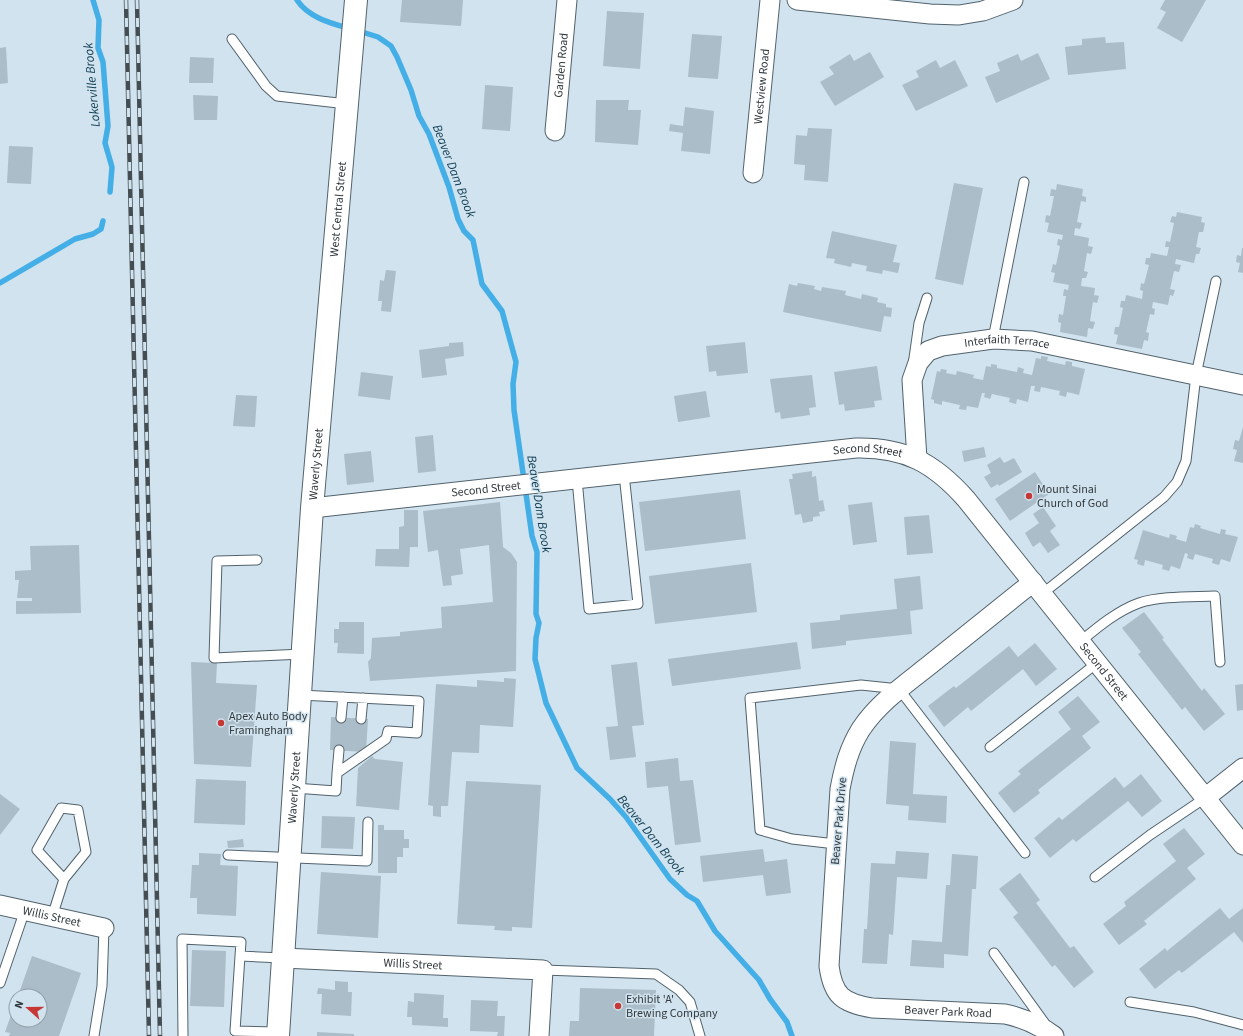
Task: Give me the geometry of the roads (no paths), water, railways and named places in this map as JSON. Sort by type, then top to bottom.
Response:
[{"type":"main road","name":"West Central Street","points":[[319,419],[356,4]]},
{"type":"main road","name":"Waverly Street","points":[[279,1034],[312,508],[319,419]]},
{"type":"street","name":"Garden Road","points":[[555,130],[566,0]]},
{"type":"street","name":"Westview Road","points":[[753,173],[770,0]]},
{"type":"street","points":[[798,0],[930,14],[959,15],[983,11],[1013,0]]},
{"type":"street","name":"Interfaith Terrace","points":[[917,458],[912,380],[918,363],[928,351],[942,346],[993,339],[1032,341],[1243,385]]},
{"type":"street","name":"Second Street","points":[[312,508],[856,448],[876,448],[896,451],[917,458],[950,481],[1243,845]]},
{"type":"street","name":"Beaver Park Drive","points":[[840,996],[831,982],[829,966],[840,790],[844,768],[851,748],[861,730],[873,714],[899,689],[1037,588]]},
{"type":"street","points":[[1206,798],[1243,768]]},
{"type":"street","name":"Willis Street","points":[[0,905],[104,928]]},
{"type":"street","name":"Willis Street","points":[[284,958],[543,970]]},
{"type":"street","points":[[539,1036],[543,970]]},
{"type":"street","name":"Beaver Park Road","points":[[840,996],[853,1005],[872,1008],[1005,1014],[1023,1018],[1039,1025],[1054,1036]]},
{"type":"lane","points":[[232,39],[266,86],[277,96],[347,104]]},
{"type":"lane","points":[[993,339],[1024,182]]},
{"type":"lane","points":[[1037,588],[1164,497],[1177,482],[1186,461],[1196,375],[1216,281]]},
{"type":"lane","points":[[912,380],[914,348],[927,298]]},
{"type":"lane","points":[[577,479],[589,609],[638,604],[624,474]]},
{"type":"lane","points":[[257,560],[217,561],[214,658],[303,654]]},
{"type":"lane","points":[[1080,642],[1107,620],[1139,603],[1161,599],[1215,596],[1220,662]]},
{"type":"lane","points":[[990,747],[1097,663]]},
{"type":"lane","points":[[836,844],[792,839],[760,830],[750,698],[861,685],[899,689],[1025,853]]},
{"type":"lane","points":[[300,695],[419,701],[417,733],[388,731],[386,740],[358,755],[337,773]]},
{"type":"lane","points":[[341,718],[343,697]]},
{"type":"lane","points":[[361,719],[363,698]]},
{"type":"lane","points":[[294,788],[336,791],[339,750]]},
{"type":"lane","points":[[1095,877],[1150,835],[1206,798]]},
{"type":"lane","points":[[52,917],[64,879],[86,852],[78,810],[61,808],[37,850],[64,879]]},
{"type":"lane","points":[[228,855],[367,861],[368,822]]},
{"type":"lane","points":[[0,983],[25,910]]},
{"type":"lane","points":[[94,1036],[102,986],[104,928]]},
{"type":"lane","points":[[182,1036],[182,939],[241,942],[235,1031],[279,1034]]},
{"type":"lane","points":[[994,953],[1054,1036]]},
{"type":"lane","points":[[240,956],[284,958]]},
{"type":"lane","points":[[543,970],[656,974],[679,990],[690,1002],[700,1036]]},
{"type":"lane","points":[[1130,1002],[1194,1012],[1243,1026]]},
{"type":"waterway","name":"Lokerville Brook","points":[[93,0],[99,20],[98,48],[103,62],[108,126],[105,143],[112,167],[110,192]]},
{"type":"waterway","name":"Beaver Dam Brook","points":[[297,0],[313,15],[348,28]]},
{"type":"waterway","name":"Beaver Dam Brook","points":[[359,31],[378,37],[391,46],[397,57],[411,90],[419,116],[429,134],[449,187],[458,219],[464,231],[473,240],[482,284],[502,311],[516,362],[513,384],[514,410],[532,536],[537,552],[536,614],[539,623],[536,638],[535,659],[546,703],[577,768],[610,799],[626,817],[670,879],[687,895],[697,901],[715,931],[759,980],[770,999],[787,1022],[792,1036]]},
{"type":"waterway","name":"Lokerville Brook","points":[[0,283],[75,239],[93,234],[101,229],[103,221]]},
{"type":"railway","points":[[126,0],[149,1036]]},
{"type":"railway","points":[[137,0],[160,1036]]},
{"type":"place","name":"Mount Sinai Church of God","points":[[1029,496]]},
{"type":"place","name":"Apex Auto Body Framingham","points":[[221,723]]},
{"type":"place","name":"Exhibit 'A' Brewing Company","points":[[618,1006]]}]
